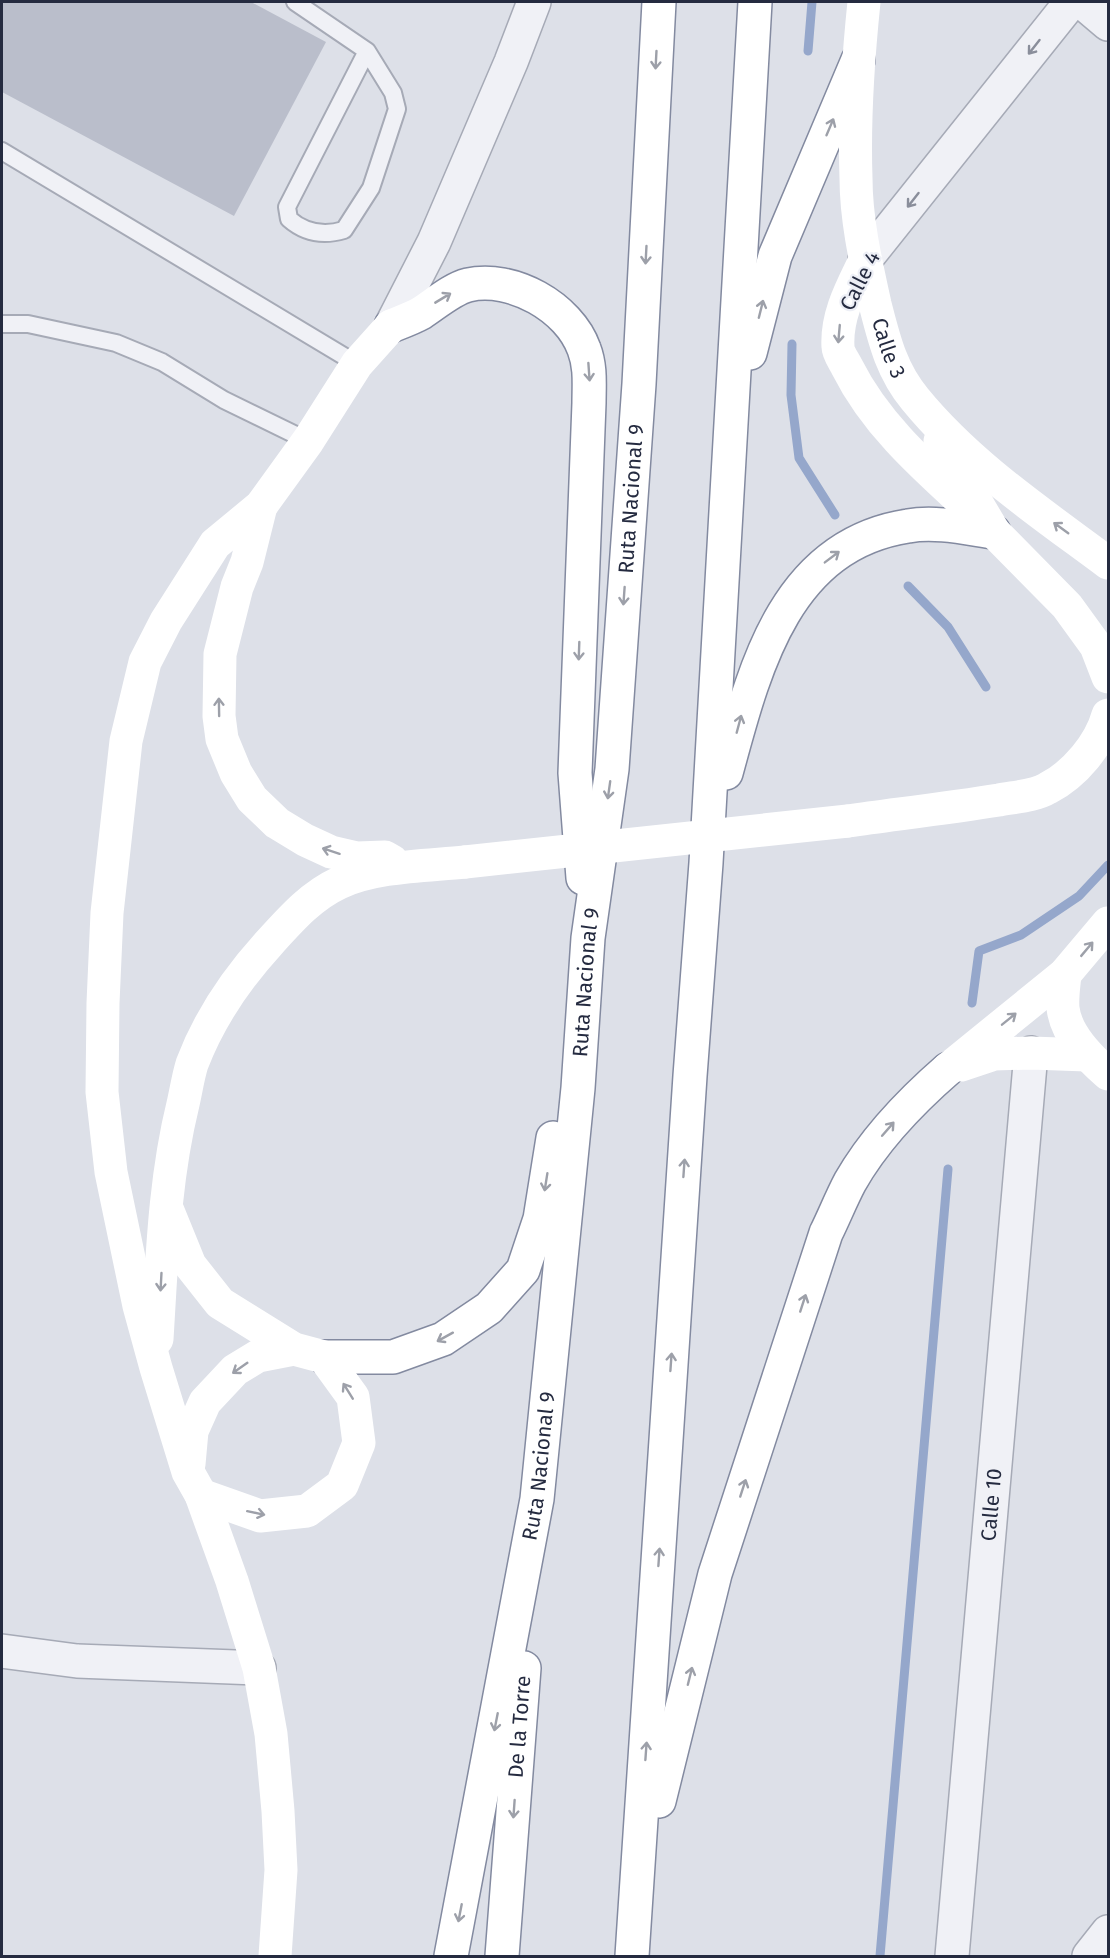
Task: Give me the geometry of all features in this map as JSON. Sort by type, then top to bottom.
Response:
[{"type":"main road","name":"Ruta Nacional 9","points":[[451,1956],[537,1499],[578,1088],[588,938],[612,769],[639,384],[659,2]]},
{"type":"main road","points":[[632,1956],[706,863],[755,2]]},
{"type":"main road","name":"Calle 3","points":[[864,2],[858,60],[855,180],[865,260],[886,350],[914,399],[964,451],[1020,498],[1108,563]]},
{"type":"main road","points":[[732,427],[775,256],[858,60]]},
{"type":"main road","name":"Calle 4","points":[[865,260],[844,304],[837,349],[851,376],[884,424],[911,454],[994,531]]},
{"type":"main road","points":[[275,1956],[281,1870],[278,1810],[271,1734],[259,1668],[232,1581],[195,1483],[156,1368],[126,1250],[111,1172],[102,1101],[103,1003],[107,924],[119,794],[126,741],[145,662],[166,621],[215,544],[261,506],[308,441],[357,364],[392,326],[418,315],[467,285],[495,283],[518,288],[558,313],[574,330],[584,348],[590,368],[575,773],[588,938]]},
{"type":"main road","points":[[898,373],[994,531],[1067,606],[1096,646],[1108,677]]},
{"type":"main road","points":[[261,506],[220,654],[219,716],[222,739],[236,773],[252,799],[277,823],[331,852],[357,858],[385,857],[407,868]]},
{"type":"main road","points":[[706,863],[723,782],[748,692],[778,622],[796,593],[815,571],[848,546],[875,534],[909,525],[946,525],[994,531]]},
{"type":"main road","points":[[156,1368],[165,1202],[173,1144],[192,1065],[217,1011],[253,960],[300,909],[324,891],[341,882],[374,873],[407,868],[848,821],[968,805],[1047,789],[1067,775],[1094,746],[1105,729],[1108,715]]},
{"type":"main road","points":[[637,1896],[715,1574],[826,1233],[850,1182],[878,1140],[912,1100],[1065,974],[1108,923]]},
{"type":"main road","points":[[1065,974],[1063,1009],[1071,1031],[1098,1065]]},
{"type":"main road","points":[[948,1069],[994,1054],[1032,1053],[1098,1065]]},
{"type":"main road","points":[[195,1483],[192,1431],[205,1402],[235,1370],[258,1356],[309,1353],[393,1357],[443,1339],[489,1308],[523,1270],[540,1219],[553,1137],[578,1088]]},
{"type":"main road","points":[[165,1202],[190,1264],[220,1303],[309,1353],[353,1397],[359,1443],[342,1485],[308,1511],[260,1516],[195,1483]]},
{"type":"main road","name":"De la Torre","points":[[502,1956],[537,1499]]},
{"type":"street","points":[[392,326],[434,242],[511,62],[534,2]]},
{"type":"street","name":"Calle 4","points":[[865,260],[1071,2]]},
{"type":"street","points":[[1082,2],[1108,24]]},
{"type":"street","name":"Calle 10","points":[[952,1956],[1032,1053]]},
{"type":"street","points":[[2,1651],[77,1661],[259,1668]]},
{"type":"street","points":[[1089,1956],[1108,1932]]},
{"type":"lane","points":[[295,2],[367,51],[393,93],[397,109],[371,188],[344,230],[330,234],[300,228],[289,219],[288,207],[367,51]]},
{"type":"lane","points":[[2,151],[357,364]]},
{"type":"lane","points":[[2,324],[28,324],[116,343],[162,362],[224,400],[308,441]]},
{"type":"building","points":[[2,2],[251,2],[326,42],[234,216],[2,92]]},
{"type":"waterway","points":[[808,51],[812,2]]},
{"type":"waterway","points":[[792,344],[791,395],[799,458],[835,515]]},
{"type":"waterway","points":[[908,586],[948,627],[986,687]]},
{"type":"waterway","points":[[972,1003],[979,951],[1021,935],[1079,896],[1108,865]]},
{"type":"waterway","points":[[880,1956],[948,1169]]}]
